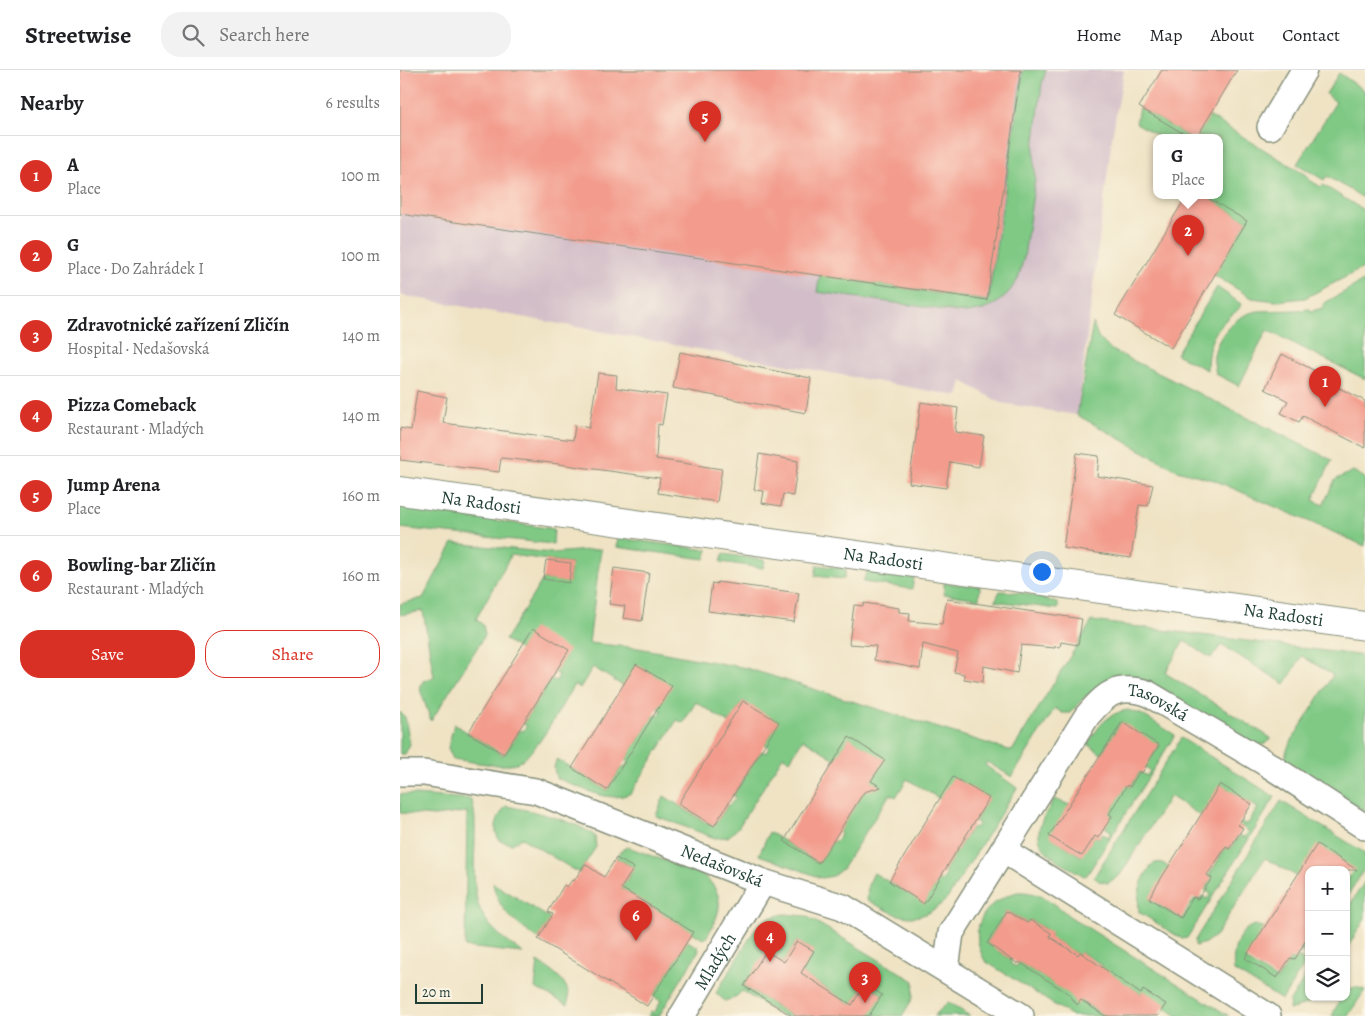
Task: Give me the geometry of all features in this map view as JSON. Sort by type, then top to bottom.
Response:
[{"type":"main road","name":"Na Radosti","points":[[400,491],[1365,626]]},
{"type":"street","points":[[1270,126],[1304,70]]},
{"type":"street","name":"Tasovská","points":[[946,969],[951,933],[1087,716],[1106,696],[1121,690],[1147,693],[1264,762],[1365,827]]},
{"type":"street","name":"Nedašovská","points":[[400,773],[424,773],[536,791],[764,882],[843,907],[1021,1016]]},
{"type":"street","points":[[1003,850],[1268,1016]]},
{"type":"street","name":"Mladých","points":[[682,1016],[764,882]]},
{"type":"shaded area","points":[[400,70],[1124,70],[1112,137],[1077,415],[1001,403],[962,381],[958,396],[400,295]]},
{"type":"green space","points":[[1023,70],[1046,70],[1042,83],[1034,148],[1035,179],[1024,257],[1018,279],[1009,292],[997,303],[983,310],[967,313],[817,292],[820,275],[988,301]]},
{"type":"green space","points":[[1339,73],[1365,91],[1365,199],[1327,176],[1324,180],[1297,164],[1336,102],[1326,94]]},
{"type":"green space","points":[[1139,107],[1184,134],[1155,134],[1136,123]]},
{"type":"green space","points":[[1209,116],[1309,177],[1308,179],[1321,187],[1323,185],[1365,211],[1365,267],[1305,298],[1276,301],[1252,298],[1214,275],[1247,221],[1210,199],[1223,199],[1223,134],[1199,134]]},
{"type":"green space","points":[[1365,280],[1365,379],[1267,330],[1239,386],[1216,374],[1214,357],[1216,347],[1224,332],[1237,320],[1259,311],[1310,309],[1311,311],[1323,308],[1323,304]]},
{"type":"green space","points":[[1217,287],[1241,304],[1214,335],[1209,348],[1207,370],[1176,354]]},
{"type":"green space","points":[[1093,323],[1098,337],[1110,349],[1332,460],[1313,500],[1323,505],[1335,480],[1353,471],[1365,478],[1365,546],[1214,480],[1177,470],[1077,415]]},
{"type":"green space","points":[[400,507],[554,529],[553,544],[400,528]]},
{"type":"green space","points":[[618,538],[708,550],[705,559],[616,547]]},
{"type":"green space","points":[[453,543],[552,553],[601,549],[589,643],[638,648],[746,668],[1012,751],[1092,621],[1365,656],[1365,812],[1286,761],[1289,745],[1333,675],[1302,656],[1285,684],[1221,645],[1211,658],[1184,641],[1165,673],[1271,738],[1266,744],[1254,746],[1104,685],[1085,697],[1070,713],[1062,713],[1055,708],[1012,777],[987,762],[985,765],[1017,788],[947,899],[926,914],[916,917],[898,915],[867,900],[868,885],[874,873],[924,903],[937,882],[944,879],[946,874],[944,871],[969,831],[973,827],[976,828],[979,823],[975,821],[988,799],[940,799],[907,779],[896,797],[890,794],[842,869],[833,876],[822,878],[759,855],[769,832],[818,863],[832,842],[838,840],[841,834],[839,831],[884,760],[835,759],[803,739],[790,760],[783,756],[738,828],[728,837],[715,838],[656,816],[664,796],[713,827],[727,806],[732,803],[736,797],[733,796],[759,754],[762,751],[766,753],[769,747],[765,744],[778,723],[743,701],[729,723],[696,702],[683,723],[677,720],[631,793],[622,796],[603,796],[556,778],[554,767],[557,759],[607,790],[620,769],[623,766],[625,767],[629,761],[626,759],[652,718],[655,715],[658,716],[662,711],[658,708],[636,665],[623,686],[593,667],[580,688],[574,685],[540,741],[531,752],[514,764],[493,765],[453,759],[448,748],[454,724],[503,755],[520,730],[523,731],[527,726],[523,724],[549,682],[552,679],[556,681],[559,675],[505,640],[543,579],[569,582],[571,563],[511,555],[476,619],[483,625],[485,635],[431,721],[420,689],[423,681],[434,677],[423,611],[400,615],[400,604],[423,598]]},
{"type":"green space","points":[[723,554],[765,560],[763,568],[721,562]]},
{"type":"green space","points":[[817,565],[846,569],[844,579],[815,576]]},
{"type":"green space","points":[[867,571],[914,578],[912,589],[863,582]]},
{"type":"green space","points":[[944,583],[980,586],[979,599],[944,594]]},
{"type":"green space","points":[[1000,591],[1024,593],[1058,603],[1058,609],[995,601]]},
{"type":"green space","points":[[1128,710],[1141,714],[1175,735],[1087,875],[1084,876],[1048,853],[1039,839],[1040,827],[1054,799],[1070,805],[1050,836],[1081,856],[1094,836],[1099,838],[1102,834],[1109,837],[1111,831],[1105,827],[1108,814],[1126,785],[1130,787],[1140,772],[1147,776],[1150,770],[1143,766],[1159,746],[1121,722],[1101,754],[1088,744],[1104,722],[1114,714]]},
{"type":"green space","points":[[400,712],[405,717],[410,744],[405,754],[400,754]]},
{"type":"green space","points":[[1181,738],[1275,797],[1187,938],[1182,939],[1139,912],[1139,892],[1145,875],[1155,863],[1162,863],[1169,868],[1150,900],[1182,919],[1194,899],[1199,900],[1202,896],[1207,899],[1211,894],[1205,890],[1211,879],[1208,877],[1226,847],[1230,849],[1240,835],[1245,838],[1249,832],[1240,825],[1242,822],[1247,825],[1258,808],[1221,785],[1201,816],[1170,796],[1120,875],[1108,883],[1099,881],[1094,877]]},
{"type":"green space","points":[[400,794],[471,799],[475,820],[474,878],[479,906],[493,929],[523,953],[465,947],[467,812],[434,816],[400,813]]},
{"type":"green space","points":[[1281,801],[1365,853],[1365,868],[1350,892],[1350,876],[1354,869],[1317,846],[1298,877],[1265,858],[1216,935],[1205,943],[1195,946],[1195,940]]},
{"type":"green space","points":[[506,806],[540,813],[565,821],[595,836],[596,847],[579,873],[522,838],[512,844],[500,841],[497,836],[496,827],[498,818]]},
{"type":"green space","points":[[628,847],[703,875],[711,883],[719,898],[719,905],[715,921],[706,938],[703,939],[621,888],[634,868],[616,858],[623,849]]},
{"type":"green space","points":[[1365,881],[1365,919],[1350,943],[1350,911],[1350,905]]},
{"type":"green space","points":[[493,883],[551,919],[538,939],[515,922],[504,909],[495,893]]},
{"type":"green space","points":[[1017,892],[1032,893],[1045,898],[1069,916],[1229,1016],[1177,1016],[1143,991],[1141,994],[1101,969],[1102,965],[1081,952],[1078,955],[1050,937],[1051,933],[1030,920],[1027,923],[1007,911],[987,943],[1012,960],[1010,963],[1016,967],[1019,962],[1105,1016],[1072,1016],[985,961],[978,938],[978,928],[982,918],[995,903]]},
{"type":"green space","points":[[784,914],[806,916],[914,981],[913,998],[902,1016],[869,1015],[882,994],[865,984],[852,1005],[801,973],[814,951],[797,941],[784,962],[767,951],[744,986],[792,1016],[782,1016],[742,991],[736,997],[725,1001],[716,993],[757,926],[768,918]]},
{"type":"green space","points":[[1255,925],[1265,928],[1245,960],[1277,980],[1290,959],[1295,961],[1298,957],[1304,961],[1305,959],[1305,963],[1282,1000],[1234,971],[1235,950],[1239,937]]},
{"type":"green space","points":[[687,941],[698,947],[699,950],[659,1016],[648,1016],[651,1011],[654,1013],[661,1001],[653,996]]},
{"type":"green space","points":[[1305,943],[1305,954],[1300,951]]},
{"type":"green space","points":[[538,962],[556,974],[565,984],[569,997],[568,1005],[535,988]]},
{"type":"green space","points":[[1305,977],[1305,1001],[1310,1001],[1289,1010],[1290,1001]]},
{"type":"green space","points":[[1355,987],[1365,990],[1348,1016],[1332,1016],[1339,1001],[1350,1001],[1350,989]]},
{"type":"green space","points":[[948,1002],[970,1016],[934,1016]]},
{"type":"building","points":[[400,70],[1021,70],[987,300],[400,214]]},
{"type":"building","points":[[1162,70],[1237,70],[1199,134],[1184,134],[1139,107]]},
{"type":"building","points":[[1185,199],[1210,199],[1247,221],[1171,348],[1115,315]]},
{"type":"building","points":[[680,352],[811,378],[806,413],[673,388]]},
{"type":"building","points":[[1282,354],[1329,378],[1327,382],[1365,401],[1365,448],[1303,416],[1299,422],[1281,413],[1288,401],[1265,389]]},
{"type":"building","points":[[598,373],[617,375],[616,388],[667,395],[662,425],[658,424],[656,459],[722,469],[717,502],[658,493],[660,478],[551,463],[501,458],[499,472],[400,460],[400,428],[411,430],[417,391],[447,397],[443,423],[573,440],[575,425],[589,428]]},
{"type":"building","points":[[921,402],[958,408],[955,432],[984,436],[979,467],[950,462],[946,488],[909,483]]},
{"type":"building","points":[[1077,453],[1099,456],[1097,476],[1153,485],[1148,506],[1139,505],[1131,558],[1063,548]]},
{"type":"building","points":[[759,454],[798,461],[793,496],[783,494],[781,506],[762,503],[764,491],[754,490]]},
{"type":"building","points":[[546,560],[571,563],[569,583],[543,579]]},
{"type":"building","points":[[614,568],[649,573],[642,621],[623,618],[625,606],[609,604]]},
{"type":"building","points":[[717,582],[799,593],[794,622],[708,611],[712,583],[717,584]]},
{"type":"building","points":[[947,599],[1082,619],[1078,645],[1061,642],[1060,647],[1055,646],[1055,648],[1021,645],[1017,673],[984,666],[983,682],[964,679],[964,674],[954,672],[958,653],[923,644],[920,669],[874,660],[876,646],[849,644],[854,605],[863,606],[864,603],[899,608],[899,612],[910,613],[909,621],[942,624]]},
{"type":"building","points":[[533,628],[569,650],[504,754],[468,733]]},
{"type":"building","points":[[636,664],[672,686],[607,790],[572,768]]},
{"type":"building","points":[[743,701],[779,722],[714,826],[678,804]]},
{"type":"building","points":[[1122,722],[1159,745],[1142,773],[1140,771],[1130,787],[1127,785],[1109,814],[1112,816],[1098,838],[1095,836],[1082,856],[1049,836]]},
{"type":"building","points":[[849,737],[885,760],[871,781],[881,787],[864,792],[819,863],[784,841]]},
{"type":"building","points":[[953,777],[989,798],[924,904],[889,881]]},
{"type":"building","points":[[1220,784],[1252,804],[1238,825],[1243,828],[1229,849],[1226,847],[1207,875],[1212,878],[1198,899],[1193,897],[1181,918],[1149,898]]},
{"type":"building","points":[[1317,844],[1357,870],[1350,870],[1350,866],[1305,866],[1305,942],[1295,959],[1290,958],[1277,978],[1245,958]]},
{"type":"building","points":[[616,858],[634,868],[621,888],[693,932],[647,1006],[538,939],[553,914],[548,912],[564,885],[567,887],[572,880],[574,881],[585,864],[604,877]]},
{"type":"building","points":[[1007,911],[1027,923],[1030,920],[1051,933],[1050,937],[1078,955],[1080,952],[1141,994],[1143,990],[1166,1004],[1158,1016],[1105,1016],[1081,1000],[1077,1005],[1069,994],[987,943]]},
{"type":"building","points":[[797,941],[814,951],[801,973],[852,1005],[865,984],[882,995],[869,1016],[792,1016],[744,986],[766,951],[784,962]]},
{"type":"place","name":"Jump Arena","points":[[705,142]]},
{"type":"place","name":"G","points":[[1188,256]]},
{"type":"place","name":"A","points":[[1325,407]]},
{"type":"place","name":"Bowling-bar Zličín","points":[[636,941]]},
{"type":"place","name":"Pizza Comeback","points":[[770,962]]},
{"type":"place","name":"Zdravotnické zařízení Zličín","points":[[865,1003]]}]
